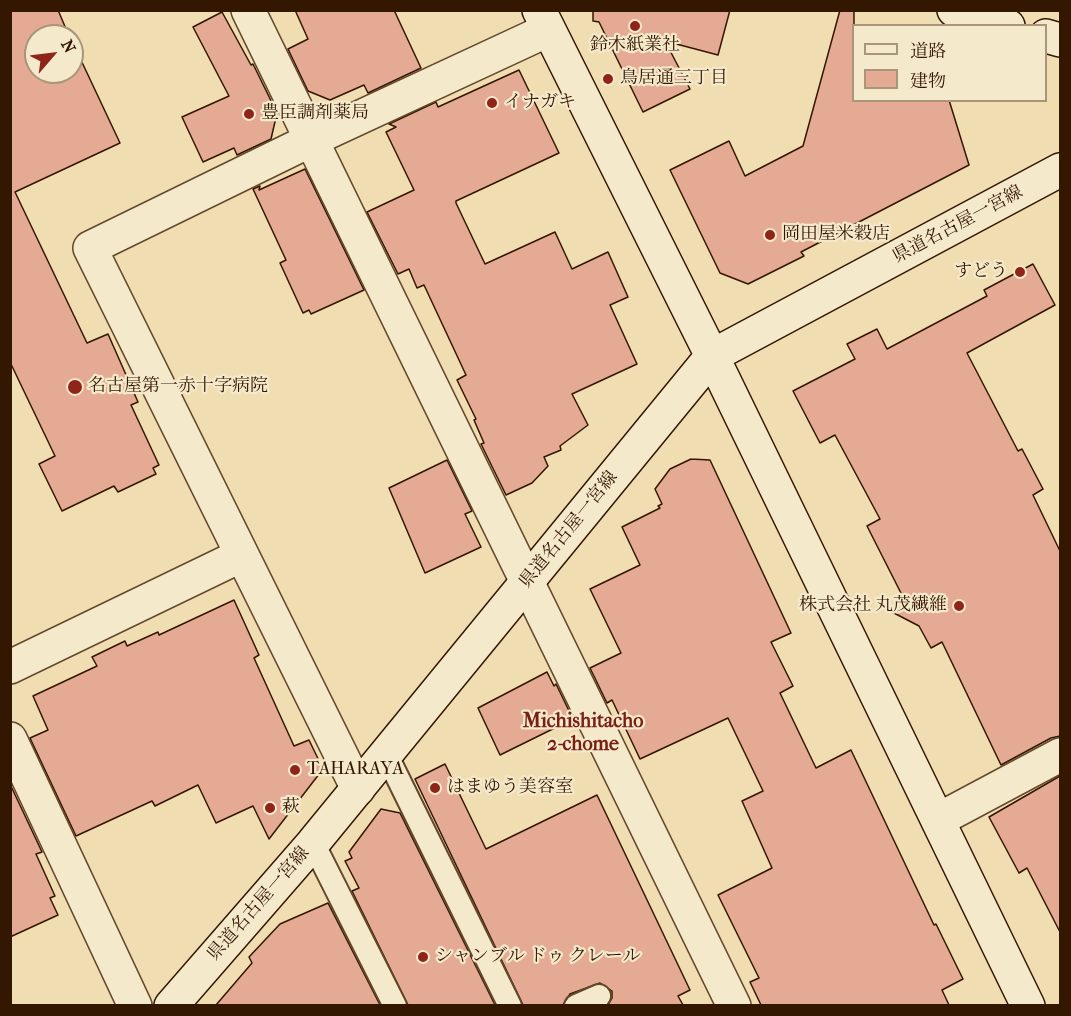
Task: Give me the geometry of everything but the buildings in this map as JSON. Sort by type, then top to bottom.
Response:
[{"type":"street","points":[[248,10],[734,1005]]},
{"type":"street","points":[[954,10],[1001,24]]},
{"type":"street","points":[[357,789],[90,248],[311,140],[544,20],[712,356],[1028,1005]]},
{"type":"street","name":"県道名古屋一宮線","points":[[171,1005],[313,843],[712,356],[1060,170]]},
{"type":"street","points":[[10,667],[242,555]]},
{"type":"street","points":[[10,739],[135,1005]]},
{"type":"street","points":[[939,820],[1060,755]]},
{"type":"lane","points":[[386,754],[510,1005]]},
{"type":"lane","points":[[313,843],[395,1005]]},
{"type":"lane","points":[[576,1005],[599,996]]},
{"type":"place","name":"鈴木紙業社","points":[[635,26]]},
{"type":"place","name":"鳥居通三丁目","points":[[608,79]]},
{"type":"place","name":"イナガキ","points":[[492,103]]},
{"type":"place","name":"豊臣調剤薬局","points":[[249,114]]},
{"type":"place","name":"岡田屋米穀店","points":[[770,235]]},
{"type":"place","name":"すどう","points":[[1020,272]]},
{"type":"place","name":"名古屋第一赤十字病院","points":[[75,387]]},
{"type":"place","name":"株式会社 丸茂繊維","points":[[959,606]]},
{"type":"place","name":"TAHARAYA","points":[[295,770]]},
{"type":"place","name":"はまゆう美容室","points":[[435,788]]},
{"type":"place","name":"萩","points":[[270,808]]},
{"type":"place","name":"シャンブル ドゥ クレール","points":[[423,957]]},
{"type":"district","name":"Michishitacho 2-chome","points":[[583,734]]}]
